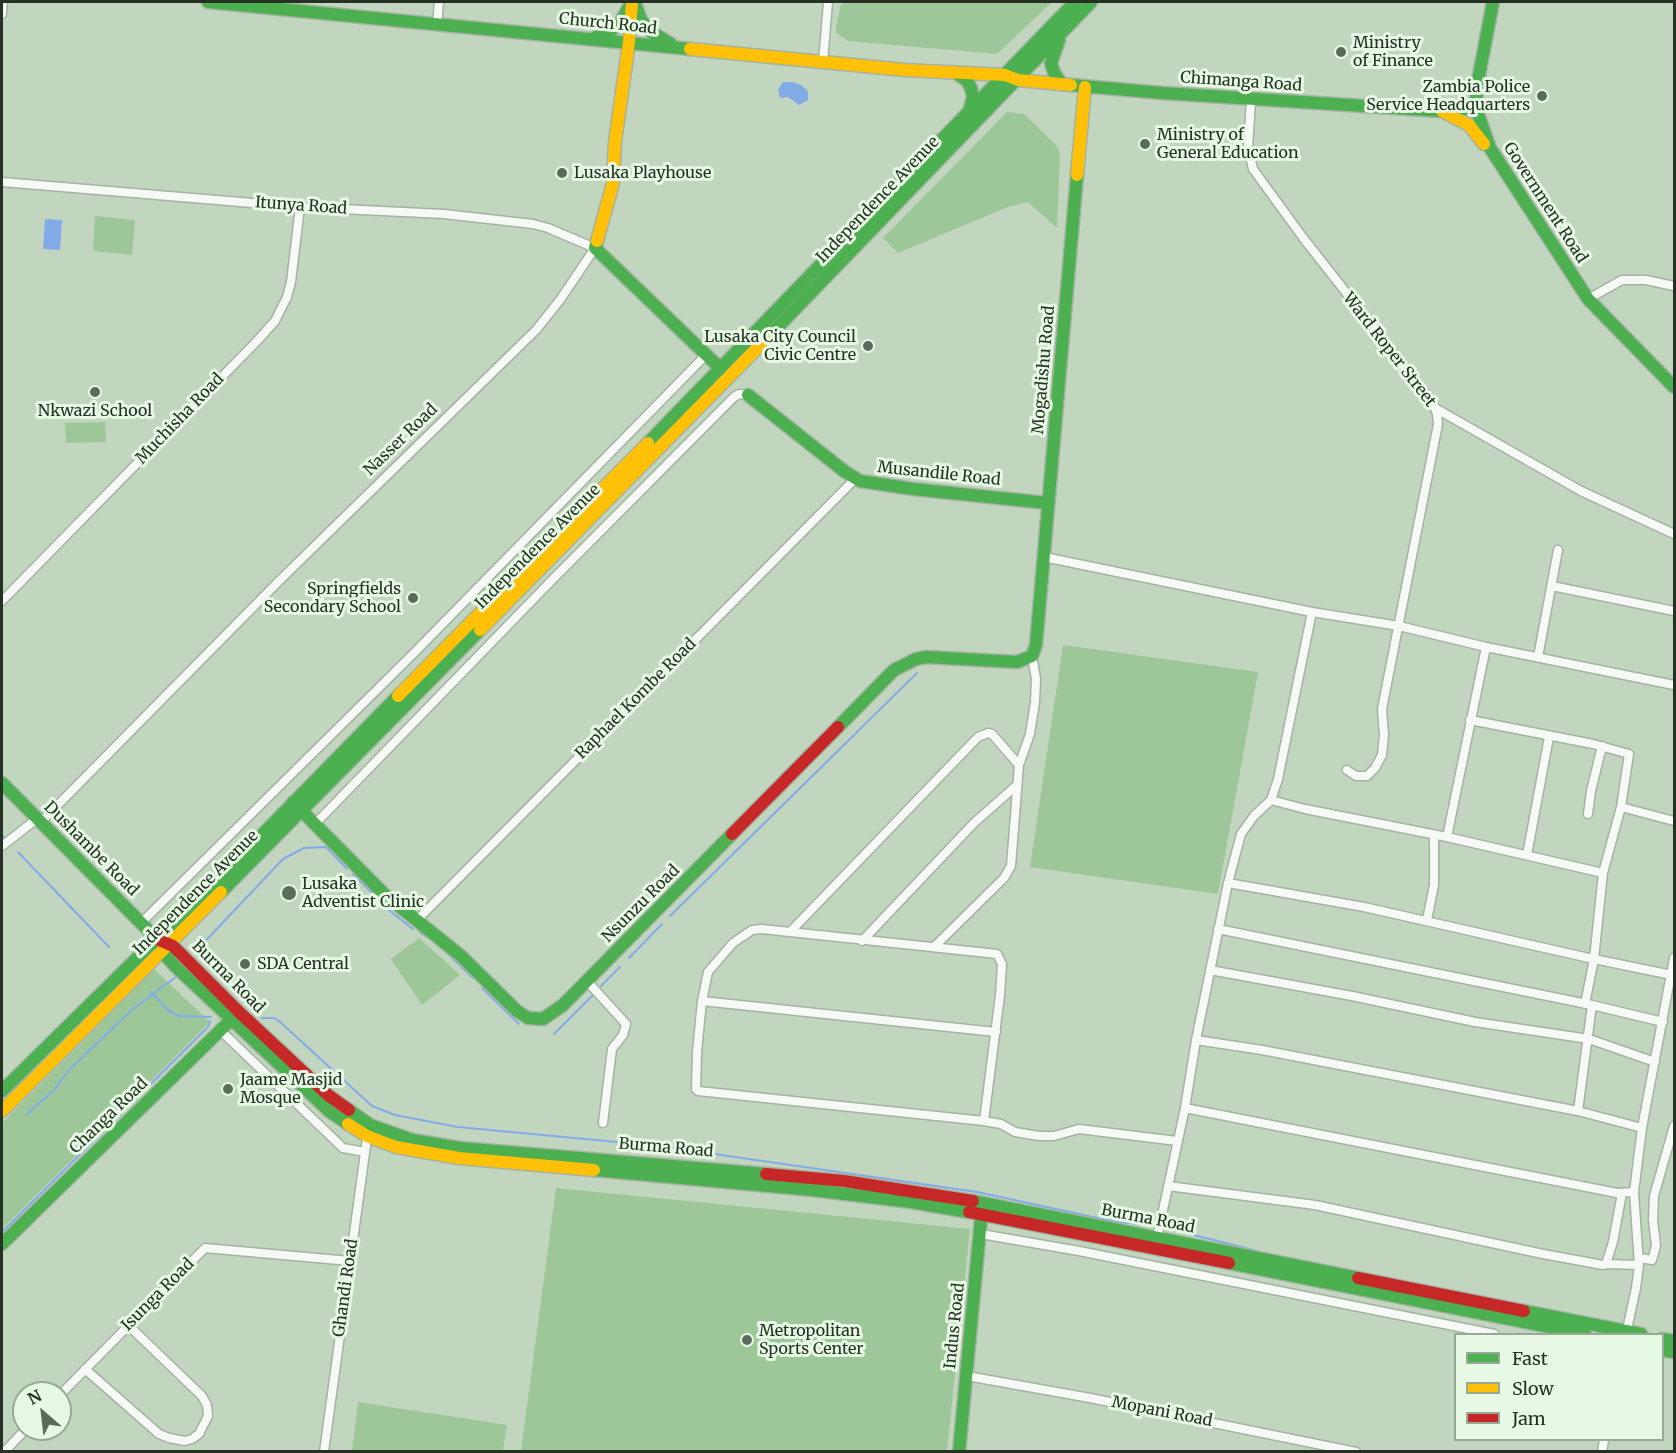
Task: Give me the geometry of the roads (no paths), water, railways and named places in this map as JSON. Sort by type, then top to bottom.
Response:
[{"type":"main road","name":"Church Road","points":[[208,2],[257,4],[437,25],[823,62],[1005,75]]},
{"type":"main road","points":[[590,38],[606,35],[620,23],[633,2]]},
{"type":"main road","points":[[633,2],[641,20],[651,32],[663,41],[678,47]]},
{"type":"main road","name":"Nasser Road","points":[[595,248],[613,183],[615,142],[633,2]]},
{"type":"main road","name":"Independence Avenue","points":[[298,806],[1075,2]]},
{"type":"main road","name":"Independence Avenue","points":[[2,1111],[298,806],[801,304],[1091,2]]},
{"type":"main road","name":"Government Road","points":[[1493,2],[1477,86],[1476,108],[1490,148],[1588,299],[1674,387]]},
{"type":"main road","points":[[1061,34],[1051,63],[1054,73],[1062,84]]},
{"type":"main road","points":[[956,73],[967,81],[971,88],[969,113]]},
{"type":"main road","name":"Chimanga Road","points":[[1005,75],[1018,80],[1085,87],[1251,100],[1442,111],[1476,108]]},
{"type":"main road","name":"Mogadishu Road","points":[[1032,656],[1036,645],[1085,87]]},
{"type":"main road","points":[[1442,111],[1469,125],[1490,148]]},
{"type":"main road","points":[[595,248],[721,369]]},
{"type":"main road","name":"Musandile Road","points":[[748,395],[855,479],[867,483],[913,489],[1047,503]]},
{"type":"main road","name":"Nsunzu Road","points":[[298,806],[384,894],[461,956],[518,1011],[528,1018],[543,1018],[551,1015],[587,981],[894,670],[916,659],[926,657],[1017,662],[1032,656]]},
{"type":"main road","name":"Dushambe Road","points":[[2,783],[162,944]]},
{"type":"main road","name":"Independence Avenue","points":[[2,1091],[162,944]]},
{"type":"main road","name":"Burma Road","points":[[162,944],[175,966],[236,1015],[329,1111],[412,1151],[459,1158],[813,1190],[982,1209],[1157,1238],[1626,1333]]},
{"type":"main road","name":"Changa Road","points":[[2,1244],[236,1015]]},
{"type":"main road","name":"Burma Road","points":[[982,1209],[1575,1333]]},
{"type":"main road","name":"Indus Road","points":[[959,1452],[982,1209]]},
{"type":"street","points":[[2,14],[3,2]]},
{"type":"street","points":[[437,25],[439,2]]},
{"type":"street","points":[[823,62],[828,2]]},
{"type":"street","name":"Ward Roper Street","points":[[1251,100],[1248,148],[1257,176],[1362,315],[1410,372],[1435,408],[1438,424],[1382,709],[1384,735],[1382,755],[1375,768],[1367,776],[1356,776],[1347,770]]},
{"type":"street","name":"Itunya Road","points":[[2,182],[300,207],[444,214],[533,224],[595,248]]},
{"type":"street","name":"Muchisha Road","points":[[2,601],[275,321],[287,297],[291,282],[300,207]]},
{"type":"street","name":"Nasser Road","points":[[2,846],[39,820],[536,330],[560,300],[595,248]]},
{"type":"street","points":[[1588,299],[1618,282],[1631,279],[1674,286]]},
{"type":"street","points":[[141,923],[415,652],[706,355]]},
{"type":"street","points":[[315,824],[734,397],[739,394],[748,395]]},
{"type":"street","points":[[1435,408],[1581,491],[1674,534]]},
{"type":"street","name":"Raphael Kombe Road","points":[[417,920],[855,479]]},
{"type":"street","points":[[1538,657],[1558,550]]},
{"type":"street","points":[[1044,557],[1312,612],[1399,626],[1486,647],[1674,685]]},
{"type":"street","points":[[1552,586],[1674,611]]},
{"type":"street","points":[[1157,1238],[1185,1108],[1196,1040],[1228,883],[1241,834],[1254,816],[1271,800],[1282,765],[1312,612]]},
{"type":"street","points":[[1447,837],[1486,647]]},
{"type":"street","points":[[933,947],[1008,873],[1013,857],[1019,765],[1030,734],[1034,713],[1036,679],[1032,656]]},
{"type":"street","points":[[1470,720],[1602,746],[1629,754],[1621,807],[1604,873],[1588,1004],[1589,1039],[1578,1112]]},
{"type":"street","points":[[790,932],[978,737],[992,734],[1019,765]]},
{"type":"street","points":[[1527,855],[1549,737]]},
{"type":"street","points":[[1588,814],[1591,790],[1602,746]]},
{"type":"street","points":[[862,941],[966,832],[1017,785]]},
{"type":"street","points":[[1271,800],[1604,873]]},
{"type":"street","points":[[1621,807],[1674,821]]},
{"type":"street","points":[[1427,920],[1434,885],[1434,836]]},
{"type":"street","points":[[1228,883],[1364,906],[1452,928],[1672,975]]},
{"type":"street","points":[[1218,929],[1588,1004],[1663,1022]]},
{"type":"street","points":[[984,1121],[1002,964],[995,953],[752,930],[738,939],[708,972],[702,1001],[697,1052],[696,1089],[698,1091],[984,1121],[1002,1124],[1015,1132],[1039,1136],[1054,1136],[1079,1129],[1177,1141]]},
{"type":"street","points":[[1626,1333],[1636,1288],[1639,1261],[1634,1192],[1642,1128],[1674,958]]},
{"type":"street","points":[[1210,970],[1352,996],[1475,1022],[1589,1039],[1655,1062]]},
{"type":"street","points":[[587,981],[626,1024],[623,1035],[612,1049],[603,1123]]},
{"type":"street","points":[[702,1001],[996,1032]]},
{"type":"street","points":[[220,1030],[343,1148],[365,1152]]},
{"type":"street","points":[[1196,1040],[1262,1050],[1578,1112],[1642,1128]]},
{"type":"street","points":[[1185,1108],[1622,1193],[1634,1192]]},
{"type":"street","points":[[1168,1186],[1315,1205],[1603,1265],[1652,1260],[1656,1246],[1653,1220],[1654,1196],[1674,1126]]},
{"type":"street","name":"Ghandi Road","points":[[324,1452],[368,1130]]},
{"type":"street","points":[[1606,1264],[1613,1242],[1622,1193]]},
{"type":"street","points":[[981,1234],[1079,1251],[1484,1333]]},
{"type":"street","name":"Isunga Road","points":[[72,1383],[207,1247],[350,1261]]},
{"type":"street","points":[[86,1369],[159,1434],[176,1441],[185,1441],[199,1434],[207,1416],[207,1405],[202,1396],[128,1325]]},
{"type":"street","name":"Mopani Road","points":[[967,1376],[1090,1398],[1356,1452]]},
{"type":"street","points":[[4,1452],[15,1441]]},
{"type":"water","points":[[783,82],[801,85],[808,91],[808,100],[799,105],[788,97],[780,98],[778,90]]},
{"type":"water","points":[[45,219],[62,220],[60,250],[43,249]]},
{"type":"waterway","points":[[670,916],[917,673]]},
{"type":"waterway","points":[[2,835],[5,838]]},
{"type":"waterway","points":[[195,952],[283,859],[304,848],[326,847],[347,869]]},
{"type":"waterway","points":[[18,852],[109,947]]},
{"type":"waterway","points":[[353,874],[390,911],[413,929]]},
{"type":"waterway","points":[[629,958],[662,924]]},
{"type":"waterway","points":[[420,933],[429,938]]},
{"type":"waterway","points":[[443,949],[473,978]]},
{"type":"waterway","points":[[601,986],[620,967]]},
{"type":"waterway","points":[[27,1114],[55,1089],[69,1070],[132,1010],[177,976]]},
{"type":"waterway","points":[[482,988],[519,1024]]},
{"type":"waterway","points":[[151,992],[169,1011],[179,1016],[211,1017]]},
{"type":"waterway","points":[[554,1034],[594,994]]},
{"type":"waterway","points":[[262,1018],[274,1018],[279,1021],[372,1106],[395,1115],[458,1127],[659,1146],[977,1192],[1116,1222],[1152,1225]]},
{"type":"waterway","points":[[2,1232],[208,1027],[210,1021]]},
{"type":"waterway","points":[[1166,1228],[1257,1251]]},
{"type":"place","name":"Ministry of Finance","points":[[1341,52]]},
{"type":"place","name":"Zambia Police Service Headquarters","points":[[1542,96]]},
{"type":"place","name":"Ministry of General Education","points":[[1145,144]]},
{"type":"place","name":"Lusaka Playhouse","points":[[562,173]]},
{"type":"place","name":"Lusaka City Council Civic Centre","points":[[868,346]]},
{"type":"place","name":"Nkwazi School","points":[[95,392]]},
{"type":"place","name":"Springfields Secondary School","points":[[413,598]]},
{"type":"place","name":"Lusaka Adventist Clinic","points":[[289,893]]},
{"type":"place","name":"SDA Central","points":[[245,964]]},
{"type":"place","name":"Jaame Masjid Mosque","points":[[228,1089]]},
{"type":"place","name":"Metropolitan Sports Center","points":[[747,1340]]}]
